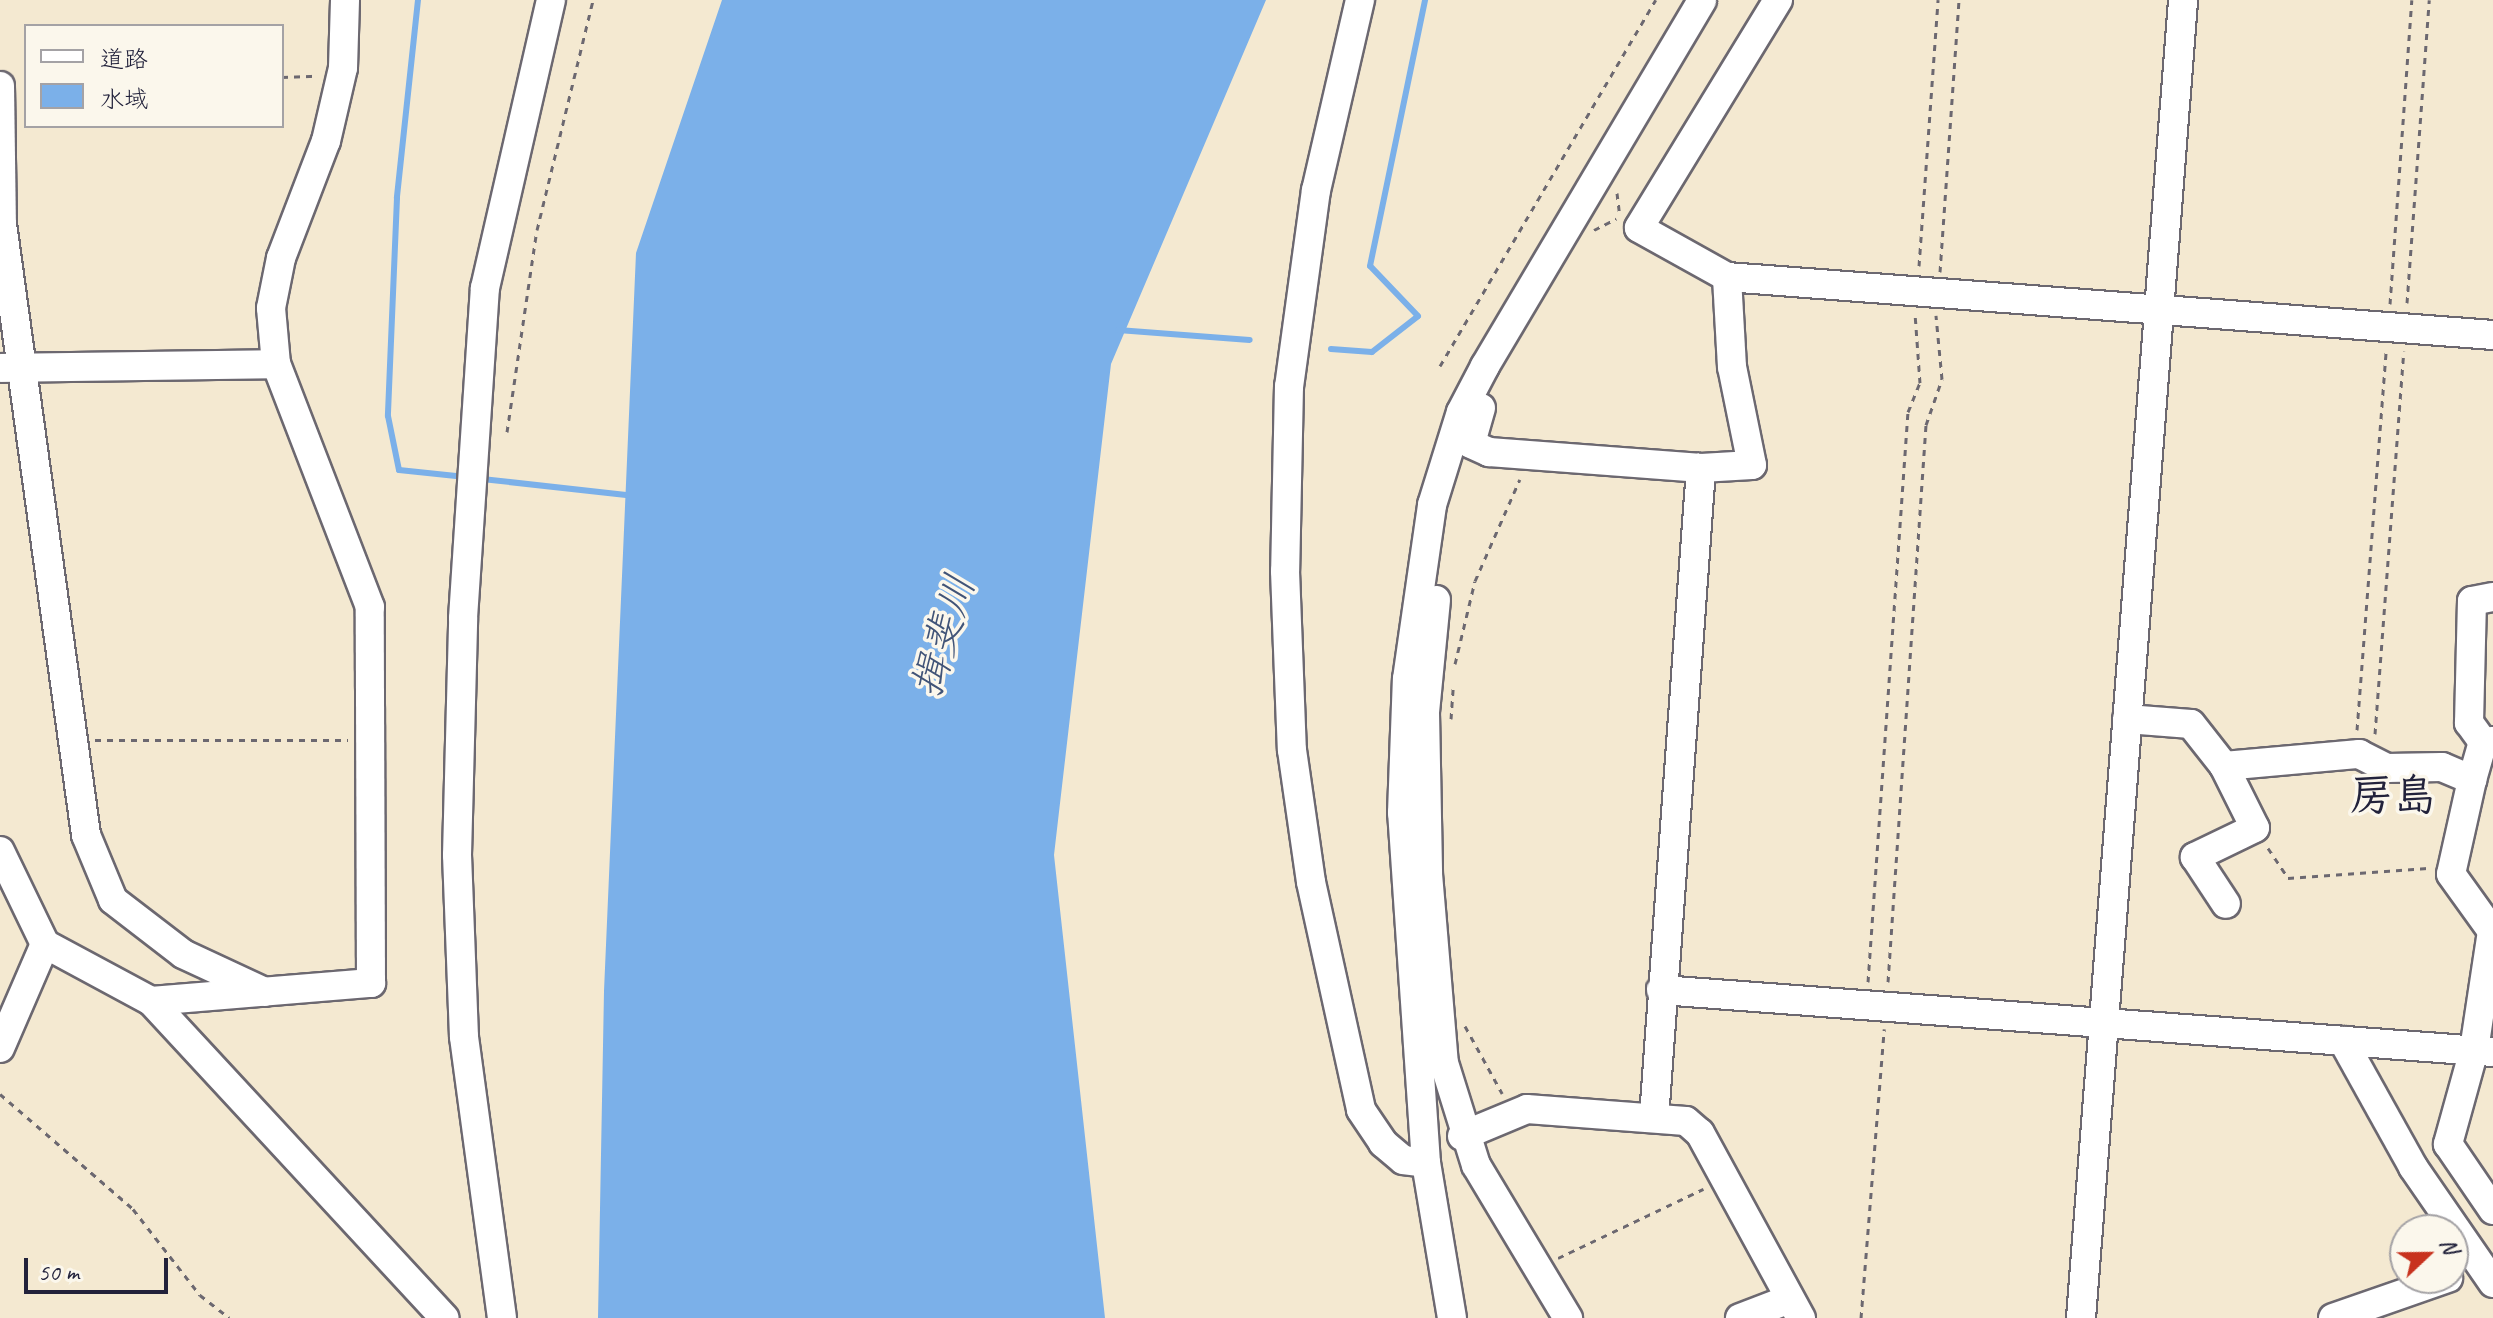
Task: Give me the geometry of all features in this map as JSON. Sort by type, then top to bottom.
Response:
[{"type":"street","points":[[151,1001],[371,983],[370,607],[276,364],[271,308],[281,258],[326,141],[341,76],[345,0]]},
{"type":"street","points":[[502,1318],[463,1022],[457,855],[463,618],[485,288],[551,0]]},
{"type":"street","points":[[1360,0],[1316,190],[1289,386],[1285,571],[1292,750],[1311,882],[1361,1110],[1383,1143],[1403,1160],[1426,1163]]},
{"type":"street","points":[[1452,1318],[1426,1163],[1402,813],[1407,679],[1432,505],[1461,412],[1485,366],[1702,0]]},
{"type":"street","points":[[1778,0],[1641,224],[1727,277],[2493,335]]},
{"type":"street","points":[[2081,1318],[2183,0]]},
{"type":"street","points":[[0,86],[2,224],[10,368],[86,835],[113,900],[183,954],[265,992]]},
{"type":"street","points":[[1471,444],[1532,454],[1701,468],[1752,465],[1732,367],[1727,277]]},
{"type":"street","points":[[10,368],[276,364]]},
{"type":"street","points":[[1485,366],[1491,376],[1454,489],[1438,584],[1425,713],[1442,1047],[1462,1136],[1568,1318]]},
{"type":"street","points":[[1654,1118],[1701,468]]},
{"type":"street","points":[[2493,597],[2472,601],[2469,723],[2488,742],[2472,780],[2452,871],[2492,931],[2483,1051],[2448,1144],[2493,1210]]},
{"type":"street","points":[[2127,719],[2191,724],[2224,766],[2255,828],[2195,857],[2226,904]]},
{"type":"street","points":[[2224,766],[2364,757],[2387,768],[2442,767],[2472,780]]},
{"type":"street","points":[[0,851],[45,944],[151,1001],[445,1318]]},
{"type":"street","points":[[0,1048],[45,944]]},
{"type":"street","points":[[1661,990],[2483,1051]]},
{"type":"street","points":[[2333,1318],[2473,1274],[2343,1041]]},
{"type":"street","points":[[1462,1136],[1514,1113],[1686,1121],[1722,1175],[1795,1308],[1740,1318]]},
{"type":"path","points":[[507,432],[537,230],[593,0]]},
{"type":"path","points":[[1440,366],[1656,0]]},
{"type":"path","points":[[1876,1006],[1926,425],[1942,379],[1927,293],[1938,0]]},
{"type":"path","points":[[1861,1318],[1908,412],[1920,383],[1959,0]]},
{"type":"path","points":[[2364,757],[2396,327],[2412,0]]},
{"type":"path","points":[[2364,757],[2396,327],[2429,0]]},
{"type":"path","points":[[284,77],[341,76]]},
{"type":"path","points":[[1583,237],[1620,216],[1641,224]]},
{"type":"path","points":[[1455,669],[1475,581],[1532,454]]},
{"type":"path","points":[[1450,724],[1453,682]]},
{"type":"path","points":[[72,740],[368,740]]},
{"type":"path","points":[[2255,828],[2288,878],[2452,871]]},
{"type":"path","points":[[1462,1014],[1514,1113]]},
{"type":"path","points":[[0,1094],[133,1209],[200,1295],[229,1318]]},
{"type":"path","points":[[1540,1266],[1684,1202],[1722,1175]]},
{"type":"water","name":"揖斐川","points":[[722,0],[1266,0],[1111,364],[1054,855],[1105,1318],[598,1318],[604,991],[636,253]]},
{"type":"waterway","points":[[418,0],[397,198],[388,416],[399,470],[466,477]]},
{"type":"waterway","points":[[1331,349],[1372,352],[1418,316],[1370,266],[1425,0]]},
{"type":"waterway","points":[[1118,330],[1250,340]]},
{"type":"waterway","points":[[482,479],[626,495]]},
{"type":"district","name":"房島","points":[[2393,796]]}]
